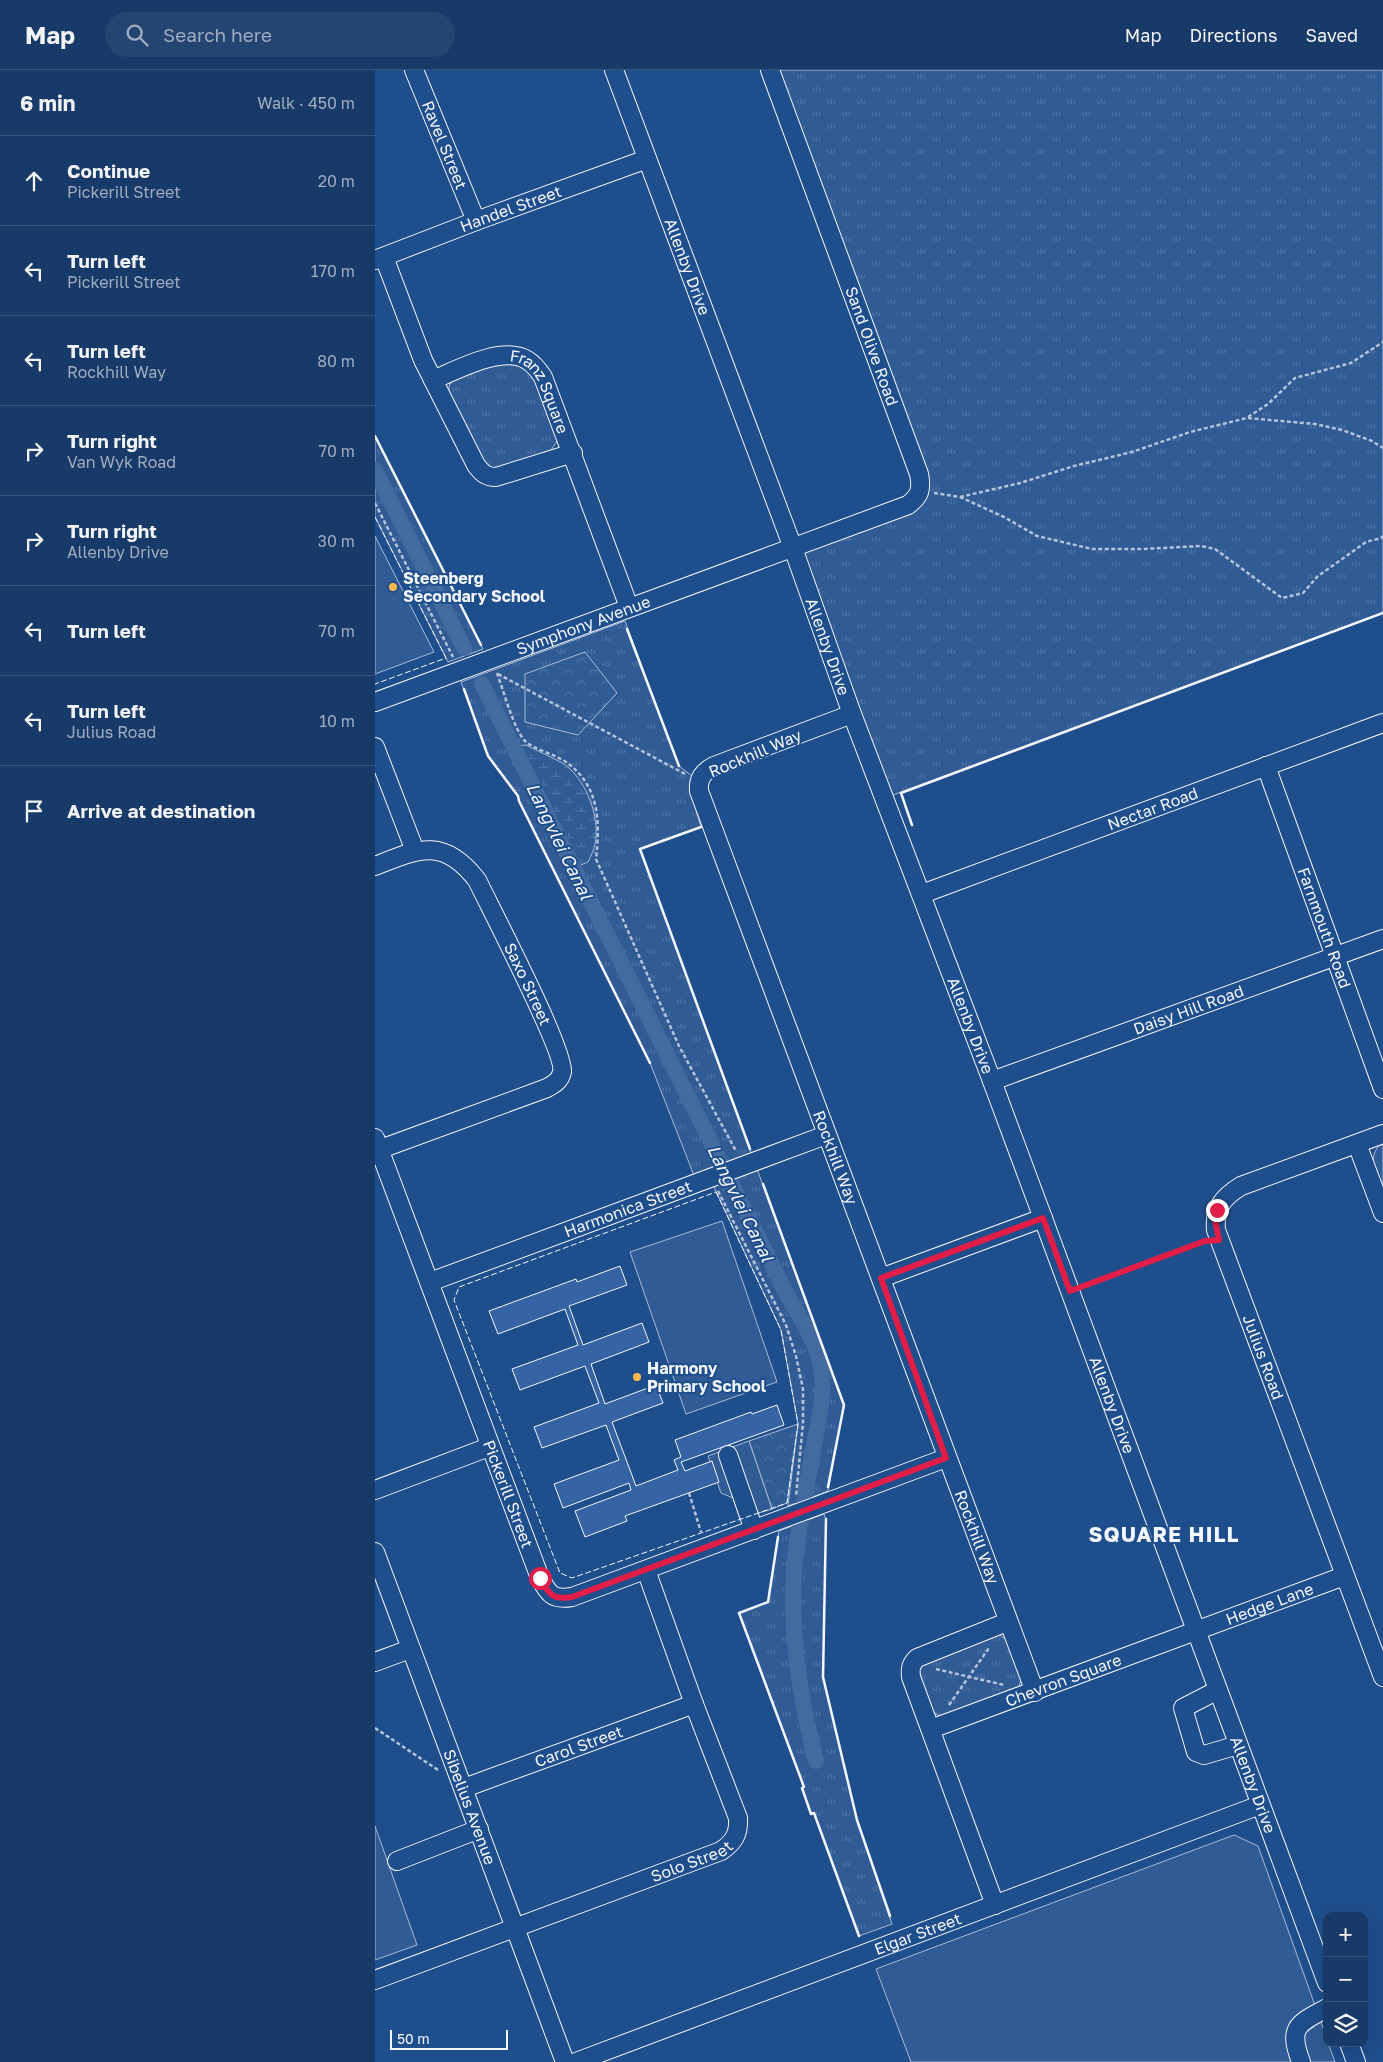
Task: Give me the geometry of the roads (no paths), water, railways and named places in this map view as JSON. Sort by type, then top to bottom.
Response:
[{"type":"street","name":"Ravel Street","points":[[414,70],[476,221]]},
{"type":"street","name":"Allenby Drive","points":[[614,70],[1323,1972]]},
{"type":"street","name":"Sand Olive Road","points":[[770,70],[919,474],[921,491],[915,500],[908,504],[793,548]]},
{"type":"street","name":"Handel Street","points":[[379,259],[476,221],[647,159]]},
{"type":"street","name":"Franz Square","points":[[379,259],[433,380],[481,472],[488,477],[496,478],[573,452]]},
{"type":"street","name":"Franz Square","points":[[433,380],[502,355],[527,360],[543,377],[573,452],[629,607]]},
{"type":"street","name":"Symphony Avenue","points":[[375,702],[457,666],[493,667],[629,607],[793,548]]},
{"type":"street","name":"Rockhill Way","points":[[853,714],[714,766],[703,773],[699,782],[700,796],[881,1278],[1007,1622],[1035,1692]]},
{"type":"street","name":"Nectar Road","points":[[922,894],[1383,723]]},
{"type":"street","points":[[375,747],[415,851],[375,866]]},
{"type":"street","name":"Farnmouth Road","points":[[1266,766],[1383,1089]]},
{"type":"street","name":"Saxo Street","points":[[377,1146],[547,1088],[558,1081],[562,1071],[561,1059],[535,1000],[477,880],[469,869],[457,860],[442,853],[428,850],[415,851]]},
{"type":"street","name":"Daisy Hill Road","points":[[992,1081],[1383,939]]},
{"type":"street","name":"Julius Road","points":[[1383,1134],[1241,1186],[1230,1192],[1221,1201],[1215,1220],[1219,1240],[1383,1677]]},
{"type":"street","name":"Harmonica Street","points":[[430,1282],[826,1135]]},
{"type":"street","points":[[1357,1144],[1383,1213]]},
{"type":"street","name":"Pickerill Street","points":[[377,1146],[430,1282],[489,1447],[540,1578],[553,1596],[561,1599],[572,1597],[946,1458]]},
{"type":"street","points":[[881,1278],[1043,1218]]},
{"type":"street","points":[[375,1490],[489,1447]]},
{"type":"street","points":[[728,1454],[754,1530]]},
{"type":"street","name":"Sibelius Avenue","points":[[375,1552],[410,1649],[465,1788],[565,2062]]},
{"type":"street","name":"Solo Street","points":[[375,1980],[721,1851],[735,1838],[739,1830],[737,1818],[646,1570]]},
{"type":"street","name":"Hedge Lane","points":[[1197,1632],[1344,1576]]},
{"type":"street","points":[[995,1905],[911,1677],[912,1663],[917,1658],[1007,1622]]},
{"type":"street","name":"Chevron Square","points":[[931,1729],[1197,1632]]},
{"type":"street","points":[[375,1662],[410,1649]]},
{"type":"street","points":[[1219,1690],[1183,1708],[1196,1752],[1199,1755],[1204,1755],[1238,1745]]},
{"type":"street","name":"Carol Street","points":[[465,1788],[694,1704]]},
{"type":"street","name":"Elgar Street","points":[[576,2062],[1260,1806]]},
{"type":"street","points":[[397,1861],[479,1829]]},
{"type":"street","points":[[1301,2062],[1294,2033],[1297,2026],[1302,2022],[1323,2010]]},
{"type":"street","points":[[1351,2047],[1357,2062]]},
{"type":"waterway","name":"Langvlei Canal","points":[[375,470],[464,648]]},
{"type":"waterway","name":"Langvlei Canal","points":[[482,684],[785,1291],[809,1335],[820,1362],[822,1372],[821,1404],[797,1541],[793,1597],[797,1668],[816,1761]]},
{"type":"place","name":"Steenberg Secondary School","points":[[393,587]]},
{"type":"place","name":"Harmony Primary School","points":[[637,1377]]},
{"type":"district","name":"SQUARE HILL","points":[[1164,1534]]}]
